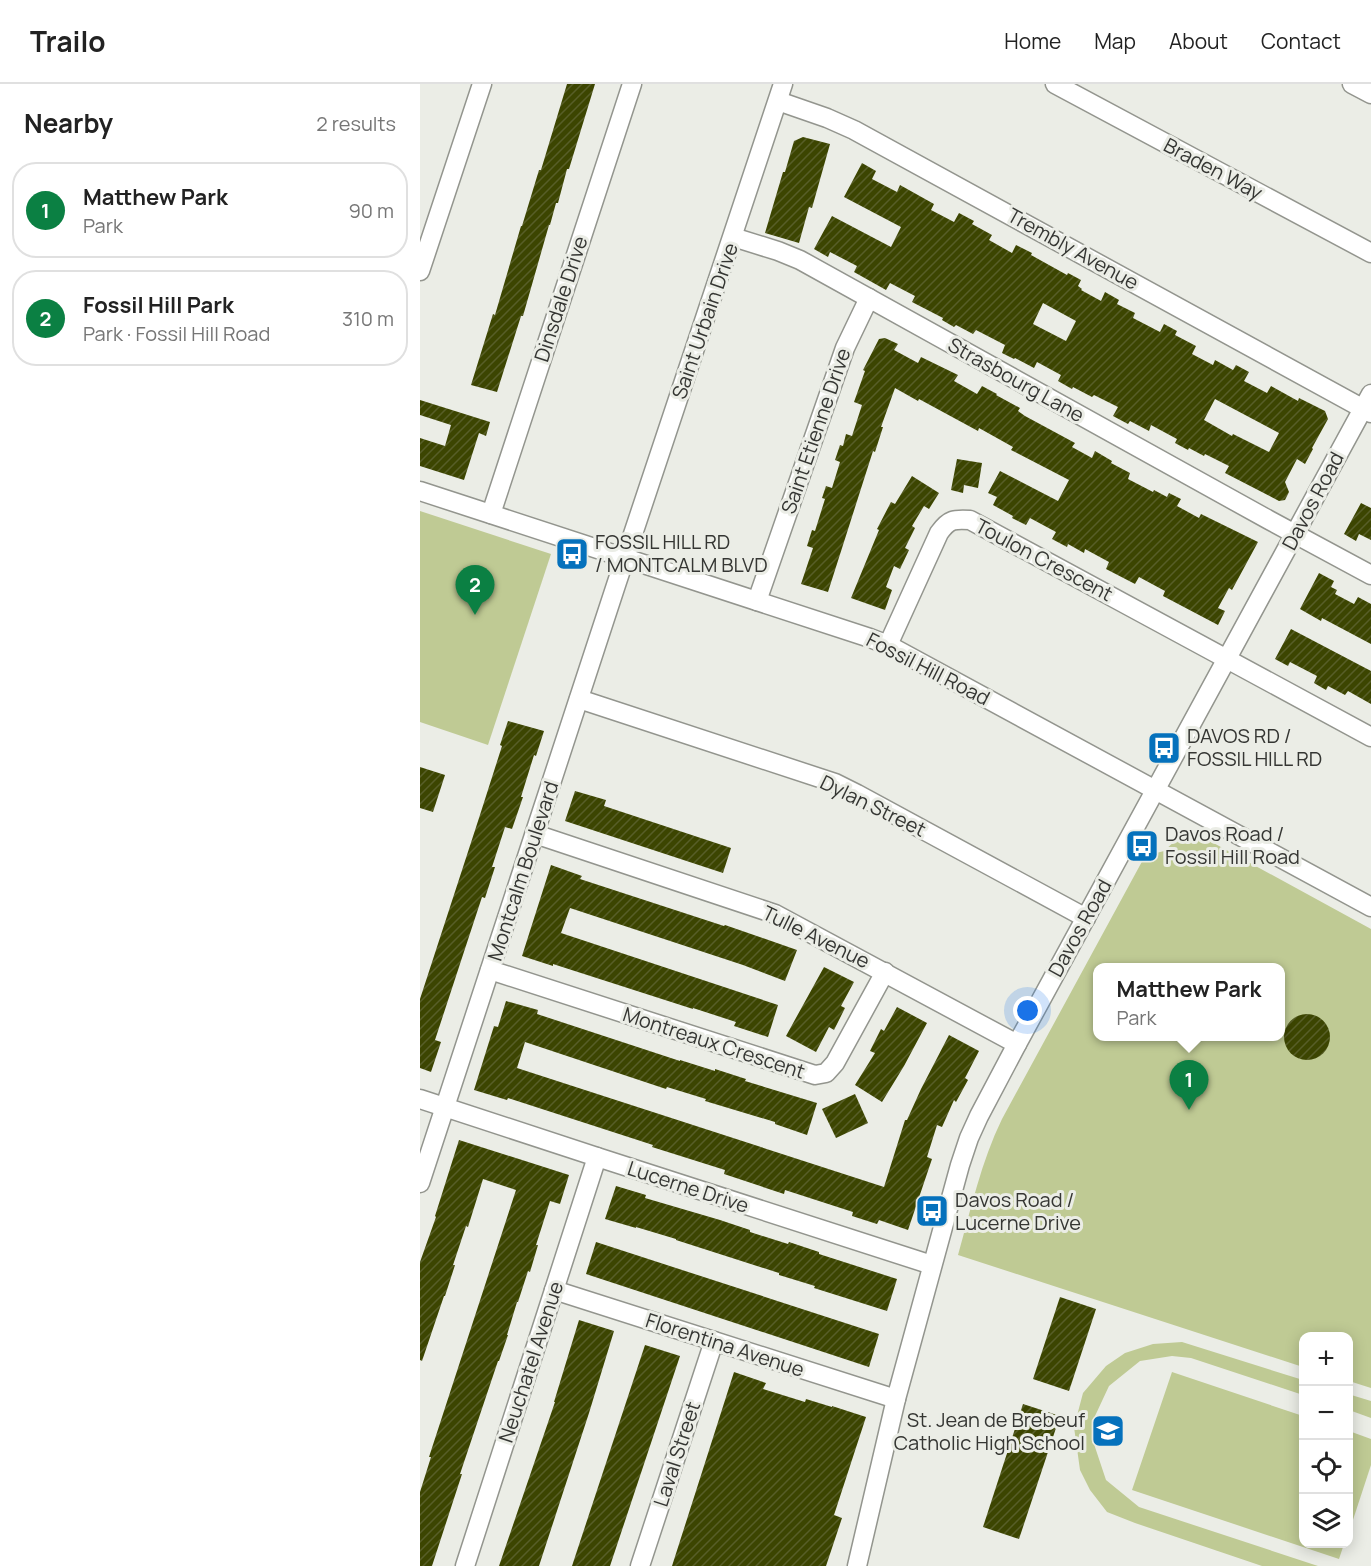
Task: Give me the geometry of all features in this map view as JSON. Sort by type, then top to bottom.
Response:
[{"type":"street","points":[[420,271],[482,84]]},
{"type":"street","name":"Dinsdale Drive","points":[[491,514],[632,84]]},
{"type":"street","name":"Braden Way","points":[[1055,84],[1371,253]]},
{"type":"street","points":[[1352,84],[1371,94]]},
{"type":"street","name":"Saint Urbain Drive","points":[[625,558],[780,92]]},
{"type":"street","name":"Trembly Avenue","points":[[780,92],[1368,405]]},
{"type":"street","name":"Strasbourg Lane","points":[[733,237],[789,255],[1371,575]]},
{"type":"street","name":"Saint Etienne Drive","points":[[757,601],[844,348],[868,298]]},
{"type":"street","name":"Davos Road","points":[[857,1566],[896,1399],[969,1138],[1017,1044],[1155,790],[1368,405]]},
{"type":"street","name":"Fossil Hill Road","points":[[420,491],[888,645],[1371,907]]},
{"type":"street","name":"Toulon Crescent","points":[[888,645],[939,533],[945,525],[955,519],[970,520],[1371,736]]},
{"type":"street","name":"Montcalm Boulevard","points":[[420,1184],[625,558]]},
{"type":"street","name":"Dylan Street","points":[[579,699],[835,783],[1086,918]]},
{"type":"street","name":"Tulle Avenue","points":[[535,834],[775,914],[1017,1044]]},
{"type":"street","name":"Montreaux Crescent","points":[[490,970],[815,1076],[826,1073],[835,1063],[885,972]]},
{"type":"street","name":"Lucerne Drive","points":[[420,1099],[932,1265]]},
{"type":"street","name":"Neuchatel Avenue","points":[[465,1566],[597,1157]]},
{"type":"street","name":"Florentina Avenue","points":[[554,1290],[896,1399]]},
{"type":"street","name":"Laval Street","points":[[640,1566],[714,1341]]},
{"type":"green space","points":[[420,511],[551,554],[488,745],[420,722]]},
{"type":"green space","points":[[1188,829],[1371,929],[1371,1388],[1353,1382],[1353,1332],[1299,1332],[1299,1366],[958,1255],[982,1169],[1002,1119],[1145,856],[1164,851]]},
{"type":"green space","points":[[1182,1342],[1299,1379],[1299,1394],[1191,1358],[1172,1356],[1140,1361],[1109,1386],[1095,1416],[1094,1444],[1106,1480],[1139,1507],[1318,1566],[1262,1566],[1107,1512],[1090,1490],[1080,1470],[1074,1427],[1083,1393],[1106,1366],[1125,1353],[1153,1344]]},
{"type":"green space","points":[[1172,1372],[1299,1415],[1299,1546],[1132,1490]]},
{"type":"green space","points":[[1353,1396],[1371,1401],[1371,1418],[1353,1411]]},
{"type":"green space","points":[[1353,1432],[1371,1439],[1371,1465],[1353,1520]]},
{"type":"green space","points":[[1306,1548],[1343,1548],[1339,1559]]},
{"type":"building","points":[[567,84],[595,84],[549,225],[523,316],[521,316],[497,392],[471,385],[493,314],[495,315]]},
{"type":"building","points":[[803,137],[830,144],[812,208],[809,207],[799,243],[765,233],[794,141]]},
{"type":"building","points":[[862,163],[876,171],[872,179],[897,192],[900,185],[934,204],[931,210],[954,222],[959,213],[974,221],[972,224],[992,235],[989,240],[1012,253],[1016,245],[1032,253],[1031,255],[1067,275],[1068,273],[1081,280],[1078,286],[1081,290],[1101,301],[1105,292],[1119,300],[1117,304],[1135,313],[1133,318],[1160,332],[1164,324],[1177,331],[1175,335],[1196,346],[1192,354],[1213,365],[1215,360],[1233,370],[1236,365],[1249,372],[1244,381],[1267,393],[1271,386],[1298,401],[1299,398],[1325,411],[1328,419],[1305,464],[1297,459],[1285,482],[1289,492],[1285,500],[1279,501],[1225,473],[1229,466],[1205,454],[1204,456],[1189,448],[1188,450],[1175,443],[1177,439],[1151,425],[1149,431],[1130,421],[1128,424],[1113,416],[1118,407],[1094,395],[1092,397],[1073,387],[1072,389],[1058,381],[1061,375],[1037,362],[1034,368],[1002,353],[1005,345],[976,330],[973,334],[956,325],[954,327],[942,320],[943,318],[912,302],[915,296],[890,283],[886,290],[854,272],[857,266],[830,252],[828,257],[814,249],[832,216],[891,247],[901,227],[844,197]],"holes":[[[1043,303],[1076,321],[1066,341],[1033,324]],[[1215,399],[1279,433],[1269,452],[1233,434],[1232,436],[1204,420]]]},
{"type":"building","points":[[885,338],[898,344],[894,350],[918,363],[921,357],[958,375],[954,381],[977,394],[982,386],[997,394],[1020,408],[1018,411],[1025,416],[1075,443],[1072,447],[1092,458],[1095,451],[1112,461],[1111,463],[1130,473],[1128,479],[1153,492],[1154,490],[1167,497],[1169,493],[1181,499],[1177,506],[1199,518],[1201,514],[1258,542],[1232,590],[1229,588],[1218,608],[1225,611],[1218,625],[1163,596],[1165,591],[1139,577],[1135,584],[1106,569],[1109,562],[1085,549],[1084,553],[1068,544],[1067,547],[1052,539],[1056,532],[1030,518],[1026,525],[993,505],[997,497],[988,493],[1000,471],[1058,501],[1069,480],[1011,450],[1013,447],[979,428],[978,431],[895,388],[828,592],[801,584],[813,548],[807,546],[812,530],[815,531],[825,499],[822,498],[826,486],[832,488],[840,462],[835,460],[840,445],[843,446],[846,434],[852,436],[862,405],[854,402],[865,371],[863,370],[879,339]]},
{"type":"building","points":[[420,400],[490,422],[486,436],[479,433],[464,480],[420,466],[420,438],[445,446],[451,425],[420,415]]},
{"type":"building","points":[[957,459],[982,463],[978,488],[964,485],[963,493],[951,490]]},
{"type":"building","points":[[912,476],[939,493],[929,509],[924,506],[912,526],[915,528],[905,548],[909,550],[900,569],[894,566],[886,587],[892,590],[885,610],[851,598],[879,530],[877,529],[891,502],[895,504]]},
{"type":"building","points":[[1361,503],[1371,508],[1371,540],[1359,534],[1356,541],[1344,534]]},
{"type":"building","points":[[1319,573],[1334,581],[1331,587],[1337,590],[1335,594],[1354,604],[1358,597],[1371,604],[1371,644],[1300,609]]},
{"type":"building","points":[[1291,629],[1371,671],[1371,704],[1348,691],[1345,695],[1328,686],[1326,690],[1314,683],[1317,676],[1290,662],[1288,666],[1275,659]]},
{"type":"building","points":[[508,721],[544,731],[536,756],[534,755],[512,829],[505,827],[485,898],[482,897],[435,1040],[441,1042],[431,1072],[420,1068],[420,999],[502,746],[500,745]]},
{"type":"building","points":[[420,767],[445,775],[433,812],[420,808]]},
{"type":"building","points":[[575,791],[606,800],[604,806],[731,848],[723,873],[565,821]]},
{"type":"building","points":[[551,865],[582,876],[580,879],[797,950],[785,981],[570,908],[561,933],[778,1005],[768,1037],[734,1026],[736,1022],[522,956]]},
{"type":"building","points":[[824,967],[854,982],[841,1006],[845,1008],[834,1030],[829,1027],[816,1052],[786,1036]]},
{"type":"building","points":[[506,1001],[538,1010],[537,1014],[680,1061],[715,1071],[715,1069],[746,1079],[745,1081],[817,1103],[807,1135],[775,1124],[775,1122],[705,1101],[706,1099],[667,1087],[666,1089],[525,1042],[517,1068],[884,1187],[905,1120],[949,1035],[979,1051],[965,1078],[968,1080],[956,1102],[954,1100],[942,1127],[937,1125],[927,1157],[932,1159],[908,1230],[879,1220],[877,1224],[852,1216],[853,1212],[785,1190],[784,1194],[724,1174],[725,1170],[652,1147],[653,1145],[508,1098],[507,1100],[474,1090],[494,1026],[498,1027]]},
{"type":"building","points":[[897,1007],[927,1023],[882,1102],[855,1085],[875,1053],[870,1051],[881,1029],[884,1031]]},
{"type":"building","points":[[1307,1014],[1316,1016],[1328,1028],[1330,1037],[1328,1046],[1316,1058],[1307,1060],[1298,1058],[1286,1046],[1286,1028],[1298,1016]]},
{"type":"building","points":[[855,1094],[868,1123],[836,1138],[822,1109]]},
{"type":"building","points":[[459,1140],[569,1175],[560,1204],[550,1201],[530,1272],[528,1271],[517,1302],[432,1566],[420,1566],[420,1492],[431,1457],[429,1457],[516,1190],[483,1179],[453,1265],[455,1265],[445,1296],[422,1361],[420,1360],[420,1262]]},
{"type":"building","points":[[616,1186],[646,1195],[645,1198],[720,1220],[788,1244],[789,1242],[897,1279],[887,1311],[814,1288],[815,1286],[779,1275],[779,1273],[676,1239],[605,1219]]},
{"type":"building","points":[[596,1242],[879,1334],[869,1367],[586,1274]]},
{"type":"building","points":[[1060,1297],[1096,1309],[1069,1391],[1033,1379]]},
{"type":"building","points":[[579,1320],[614,1331],[589,1413],[539,1566],[499,1566],[555,1402]]},
{"type":"building","points":[[645,1345],[680,1356],[610,1566],[572,1566]]},
{"type":"building","points":[[734,1372],[766,1383],[763,1389],[866,1417],[834,1515],[842,1518],[826,1566],[672,1566]]},
{"type":"building","points":[[1023,1404],[1060,1416],[1019,1539],[983,1527]]},
{"type":"place","name":"FOSSIL HILL RD / MONTCALM BLVD","points":[[572,554]]},
{"type":"place","name":"Fossil Hill Park","points":[[475,615]]},
{"type":"place","name":"DAVOS RD / FOSSIL HILL RD","points":[[1164,748]]},
{"type":"place","name":"Davos Road / Fossil Hill Road","points":[[1142,846]]},
{"type":"place","name":"Matthew Park","points":[[1189,1110]]},
{"type":"place","name":"Davos Road / Lucerne Drive","points":[[932,1211]]},
{"type":"place","name":"St. Jean de Brebeuf Catholic High School","points":[[1108,1431]]}]
